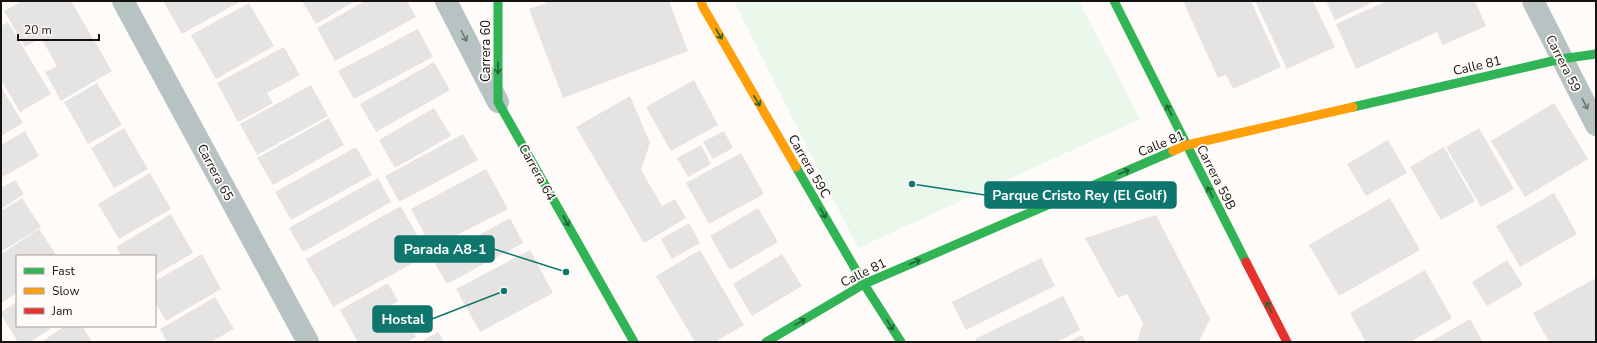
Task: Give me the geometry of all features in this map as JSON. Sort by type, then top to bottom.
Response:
[{"type":"street","name":"Carrera 65","points":[[123,1],[308,342]]},
{"type":"street","name":"Carrera 64","points":[[446,1],[498,102],[634,342]]},
{"type":"street","name":"Carrera 60","points":[[498,1],[498,102]]},
{"type":"street","name":"Carrera 59C","points":[[701,1],[703,7],[864,284],[901,342]]},
{"type":"street","name":"Carrera 59B","points":[[1114,1],[1287,342]]},
{"type":"street","name":"Carrera 59","points":[[1533,1],[1561,59],[1596,125]]},
{"type":"street","name":"Calle 81","points":[[766,342],[864,284],[1187,145],[1561,59],[1596,54]]},
{"type":"shaded area","points":[[734,1],[1079,1],[1140,119],[858,248]]},
{"type":"building","points":[[22,1],[71,1],[112,71],[61,101],[45,72],[57,66],[41,38],[25,47],[4,11]]},
{"type":"building","points":[[163,1],[241,1],[182,34]]},
{"type":"building","points":[[302,1],[355,1],[316,24]]},
{"type":"building","points":[[365,1],[407,1],[416,17],[335,61],[317,28]]},
{"type":"building","points":[[546,1],[669,1],[688,51],[563,98],[529,9],[546,3]]},
{"type":"building","points":[[1183,1],[1251,1],[1281,67],[1233,89],[1226,75],[1218,78]]},
{"type":"building","points":[[1255,1],[1313,1],[1335,47],[1287,69]]},
{"type":"building","points":[[1326,1],[1376,1],[1335,20]]},
{"type":"building","points":[[1387,1],[1475,1],[1486,26],[1443,45],[1437,32],[1356,69],[1336,24]]},
{"type":"building","points":[[249,3],[274,46],[216,79],[191,35]]},
{"type":"building","points":[[8,22],[51,94],[20,112],[1,80],[1,26]]},
{"type":"building","points":[[418,29],[433,57],[354,99],[338,71]]},
{"type":"building","points":[[284,47],[300,75],[267,93],[273,103],[238,122],[217,83]]},
{"type":"building","points":[[434,62],[450,90],[376,132],[360,104]]},
{"type":"building","points":[[694,80],[718,125],[671,151],[646,107]]},
{"type":"building","points":[[97,83],[122,125],[88,144],[64,102]]},
{"type":"building","points":[[311,85],[328,116],[257,155],[240,124]]},
{"type":"building","points":[[1,87],[23,123],[1,136]]},
{"type":"building","points":[[630,96],[650,143],[641,170],[662,206],[675,199],[686,218],[644,243],[576,127]]},
{"type":"building","points":[[1554,103],[1588,159],[1525,197],[1491,141]]},
{"type":"building","points":[[434,108],[451,136],[395,168],[379,140]]},
{"type":"building","points":[[329,118],[344,145],[273,185],[257,158]]},
{"type":"building","points":[[124,128],[148,169],[114,188],[91,148]]},
{"type":"building","points":[[1479,128],[1514,189],[1481,207],[1446,147]]},
{"type":"building","points":[[25,131],[39,156],[1,178],[1,145]]},
{"type":"building","points":[[724,131],[733,148],[713,159],[703,142]]},
{"type":"building","points":[[463,134],[478,160],[399,202],[385,176]]},
{"type":"building","points":[[1388,140],[1407,173],[1366,196],[1347,164]]},
{"type":"building","points":[[701,145],[711,164],[688,177],[677,158]]},
{"type":"building","points":[[356,147],[372,175],[291,220],[275,192]]},
{"type":"building","points":[[1444,147],[1475,201],[1441,220],[1410,167]]},
{"type":"building","points":[[741,153],[764,194],[709,224],[686,183]]},
{"type":"building","points":[[486,169],[508,209],[432,248],[411,209]]},
{"type":"building","points":[[150,173],[171,209],[119,239],[98,204]]},
{"type":"building","points":[[378,178],[391,202],[303,252],[289,228]]},
{"type":"building","points":[[15,180],[24,194],[1,209],[1,188]]},
{"type":"building","points":[[1554,193],[1577,234],[1520,267],[1496,226]]},
{"type":"building","points":[[22,198],[41,227],[1,252],[1,211]]},
{"type":"building","points":[[1390,198],[1420,250],[1339,296],[1309,245]]},
{"type":"building","points":[[401,206],[428,255],[333,307],[306,259]]},
{"type":"building","points":[[758,208],[778,242],[730,270],[710,236]]},
{"type":"building","points":[[171,214],[193,253],[156,274],[156,255],[120,255],[116,247]]},
{"type":"building","points":[[1156,215],[1210,319],[1199,342],[1137,342],[1143,323],[1127,294],[1118,298],[1085,238]]},
{"type":"building","points":[[510,218],[523,243],[447,284],[433,260]]},
{"type":"building","points":[[689,223],[700,243],[672,259],[661,239]]},
{"type":"building","points":[[39,229],[56,255],[16,255],[16,294],[1,303],[1,254]]},
{"type":"building","points":[[530,250],[553,293],[480,332],[456,289]]},
{"type":"building","points":[[700,250],[744,325],[715,342],[695,342],[656,276]]},
{"type":"building","points":[[202,254],[221,289],[166,321],[156,304],[156,280]]},
{"type":"building","points":[[782,254],[802,286],[752,316],[733,284]]},
{"type":"building","points":[[1041,258],[1055,286],[966,330],[952,302]]},
{"type":"building","points":[[1507,260],[1523,285],[1487,306],[1472,282]]},
{"type":"building","points":[[1425,270],[1452,318],[1410,342],[1366,342],[1350,313]]},
{"type":"building","points":[[1596,278],[1596,342],[1549,342],[1533,313]]},
{"type":"building","points":[[388,283],[398,301],[381,312],[393,332],[408,323],[416,337],[407,342],[358,342],[340,310]]},
{"type":"building","points":[[1063,296],[1080,330],[1057,342],[977,342],[975,339]]},
{"type":"building","points":[[215,297],[234,329],[211,342],[167,342],[160,329]]},
{"type":"building","points":[[16,303],[16,327],[53,327],[30,342],[18,342],[1,315],[1,312]]},
{"type":"building","points":[[1470,319],[1483,342],[1430,342]]},
{"type":"building","points":[[64,327],[83,327],[92,342],[41,342]]},
{"type":"building","points":[[438,332],[444,342],[420,342]]},
{"type":"building","points":[[1082,335],[1086,342],[1067,342]]},
{"type":"traffic: fast","points":[[498,1],[498,102],[634,342]]},
{"type":"traffic: fast","points":[[1114,1],[1246,262]]},
{"type":"traffic: fast","points":[[1353,107],[1561,59],[1596,54]]},
{"type":"traffic: fast","points":[[766,342],[864,284],[1173,151]]},
{"type":"traffic: fast","points":[[796,167],[864,284],[901,342]]},
{"type":"traffic: slow","points":[[701,1],[703,7],[796,167]]},
{"type":"traffic: slow","points":[[1173,151],[1187,145],[1353,107]]},
{"type":"traffic: jam","points":[[1246,262],[1287,342]]},
{"type":"place","name":"Parque Cristo Rey (El Golf)","points":[[912,184]]},
{"type":"place","name":"Parada A8-1","points":[[566,272]]},
{"type":"place","name":"Hostal","points":[[504,291]]}]
